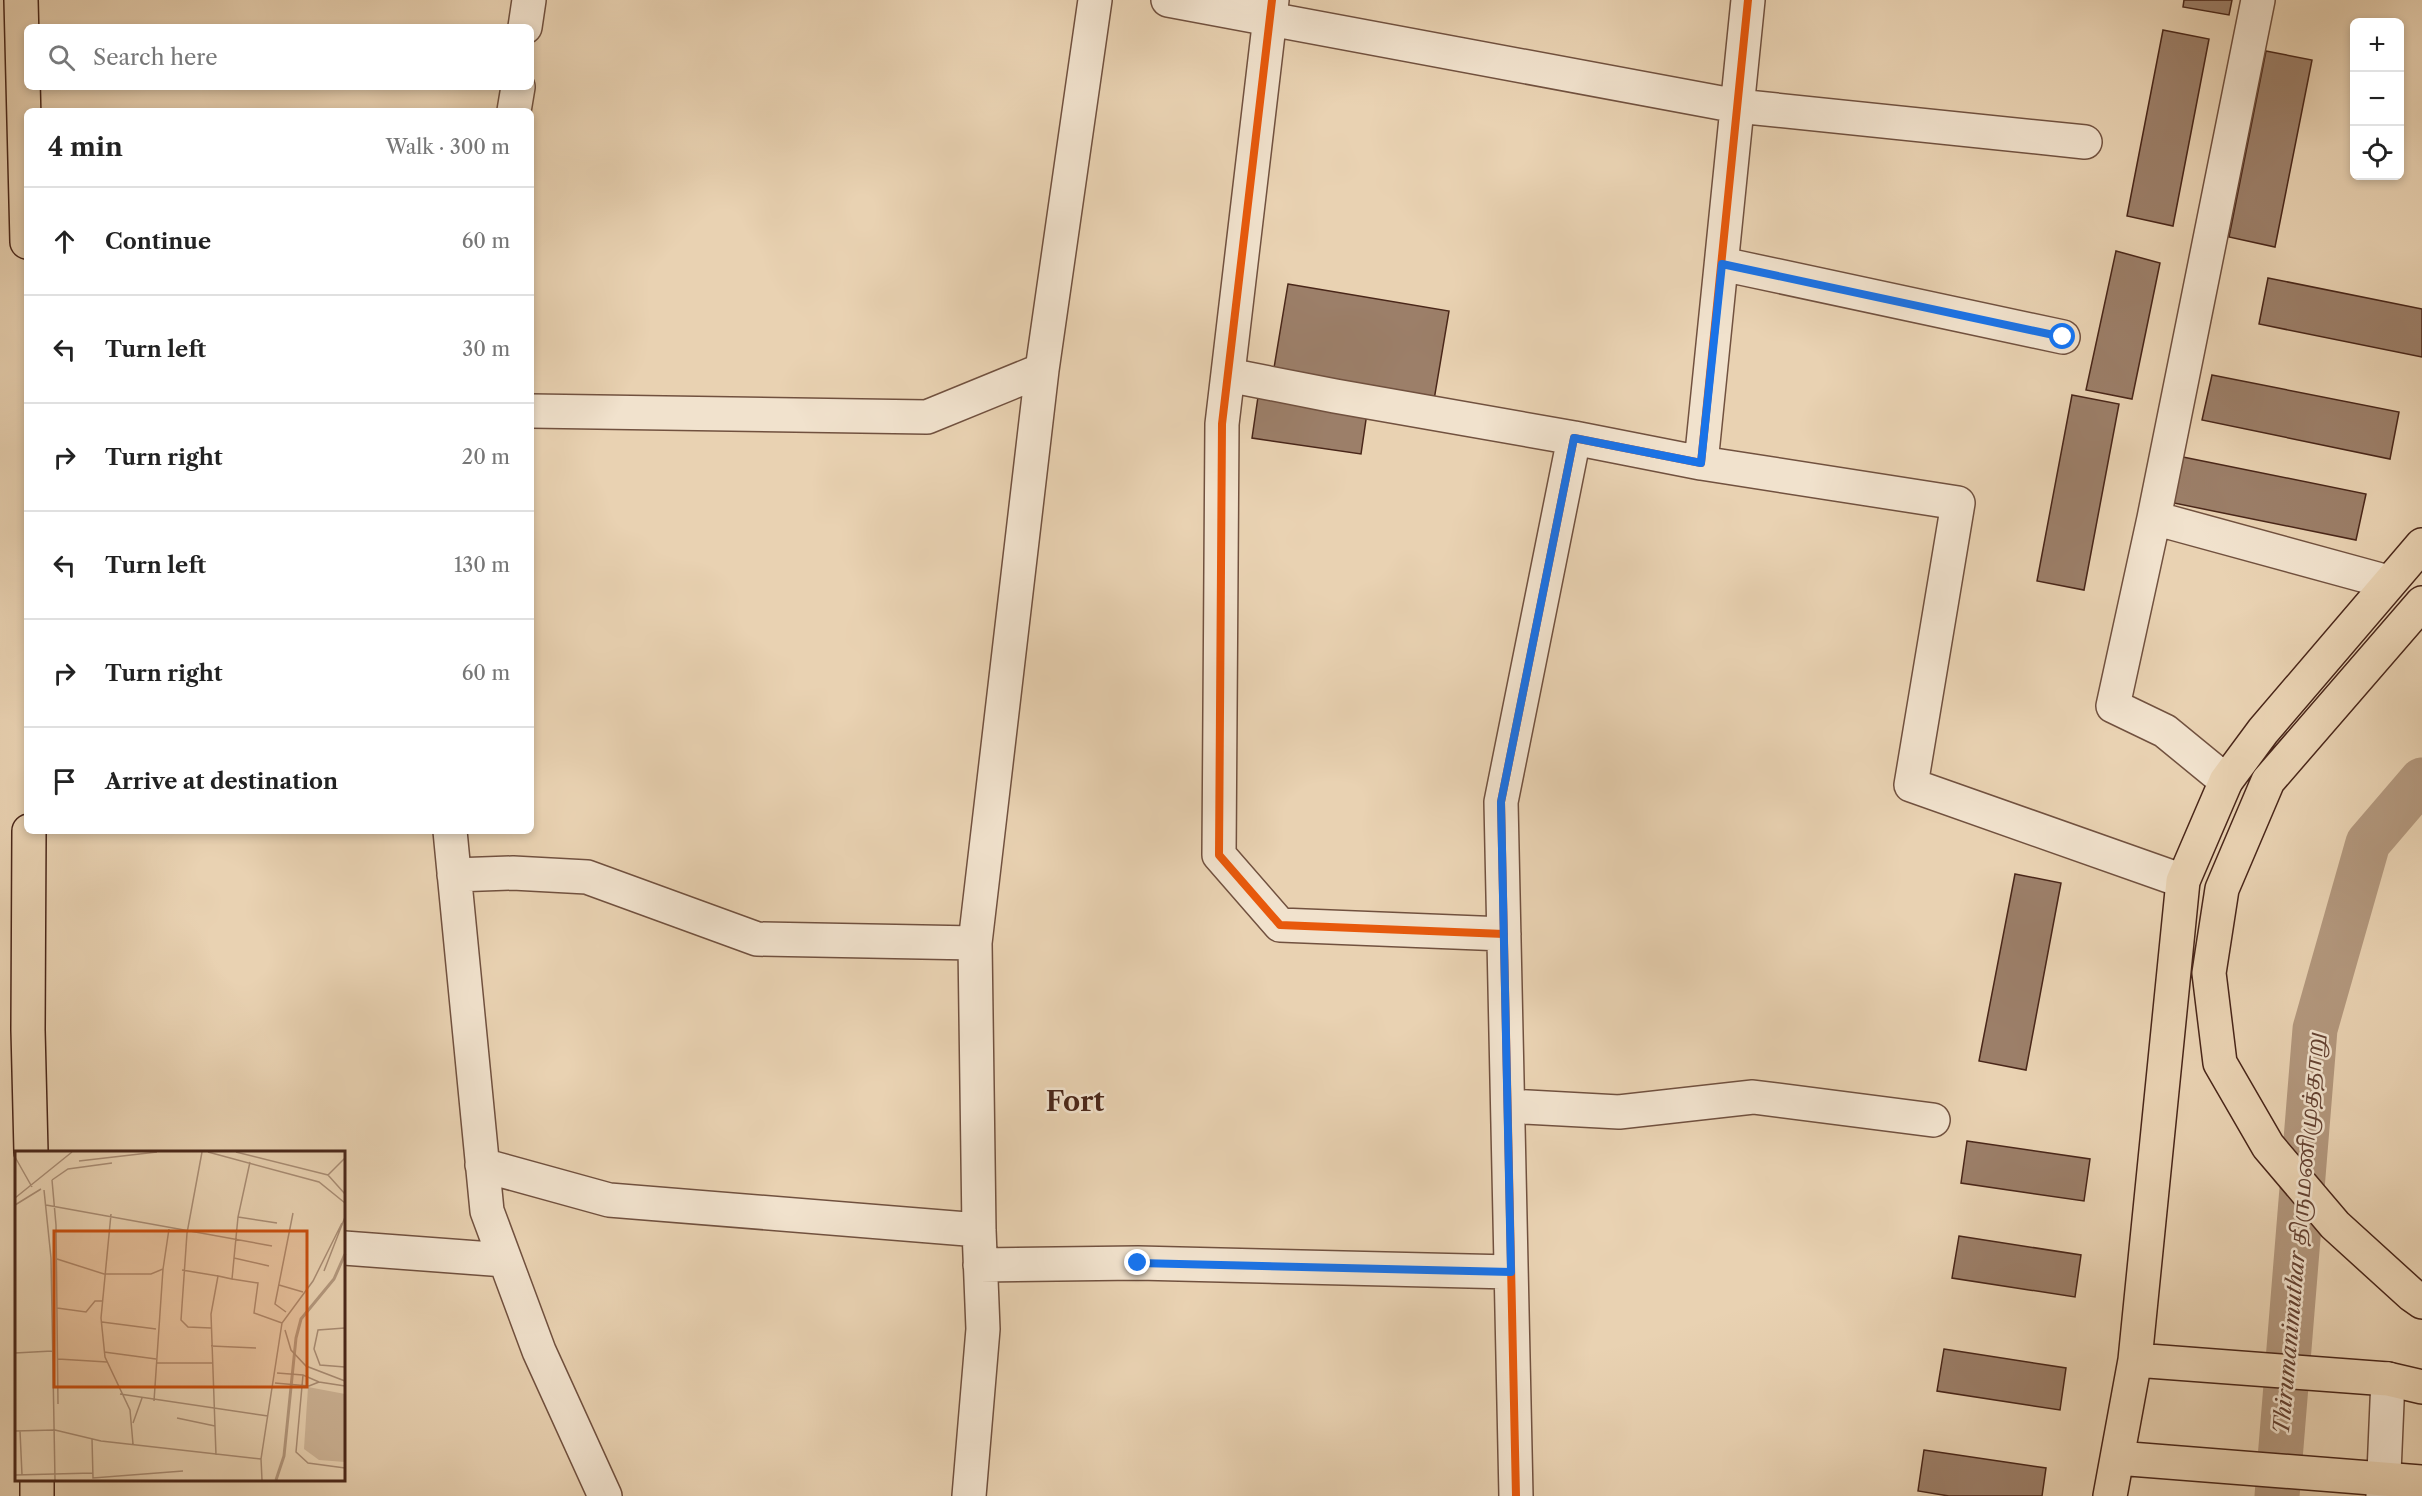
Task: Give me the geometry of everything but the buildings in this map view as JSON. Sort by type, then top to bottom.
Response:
[{"type":"main road","points":[[21,0],[24,121]]},
{"type":"main road","points":[[2110,1496],[2117,1458],[2143,1360],[2183,881],[2226,781],[2263,731],[2388,582],[2422,545]]},
{"type":"main road","points":[[2422,603],[2268,781],[2222,889],[2209,973],[2220,1063],[2268,1146],[2335,1225],[2422,1302]]},
{"type":"main road","points":[[29,834],[28,1030],[31,1151]]},
{"type":"main road","points":[[2143,1360],[2388,1379],[2422,1386]]},
{"type":"main road","points":[[2117,1458],[2374,1484],[2422,1482]]},
{"type":"street","points":[[525,24],[529,0]]},
{"type":"street","points":[[969,1496],[983,1329],[979,1230],[975,943],[1042,370],[1095,0]]},
{"type":"street","points":[[1168,0],[1270,9],[1737,106],[2085,142]]},
{"type":"street","points":[[1701,463],[1748,0]]},
{"type":"street","points":[[2226,781],[2165,731],[2113,705],[2154,518],[2258,0]]},
{"type":"street","points":[[1270,9],[1222,424],[1220,855],[1280,925],[1504,934]]},
{"type":"street","points":[[514,108],[518,90]]},
{"type":"street","points":[[1722,264],[2063,337]]},
{"type":"street","points":[[534,411],[927,417],[1042,370]]},
{"type":"street","points":[[1228,375],[1701,463],[1958,503],[1911,785],[2183,881]]},
{"type":"street","points":[[1516,1496],[1501,802],[1574,438]]},
{"type":"street","points":[[2154,518],[2388,582]]},
{"type":"street","points":[[450,834],[487,1211],[539,1351],[605,1496]]},
{"type":"street","points":[[454,875],[513,873],[587,877],[757,939],[975,943]]},
{"type":"street","points":[[1508,1106],[1619,1112],[1752,1097],[1933,1120]]},
{"type":"street","points":[[482,1165],[609,1200],[979,1230]]},
{"type":"street","points":[[345,1248],[505,1260]]},
{"type":"street","points":[[980,1264],[1150,1263],[1511,1272]]},
{"type":"street","points":[[2374,1484],[2388,1379]]},
{"type":"waterway","name":"Thirumanimuthar திருமணிமுத்தாறு","points":[[2277,1496],[2315,1029],[2368,843],[2422,780]]},
{"type":"cycle path","points":[[1272,0],[1222,424],[1219,855],[1280,925],[1504,934]]},
{"type":"cycle path","points":[[1516,1496],[1501,802],[1574,438],[1701,463],[1748,0]]},
{"type":"district","name":"Fort","points":[[1075,1101]]},
{"type":"route","points":[[1138,1263],[1511,1272],[1501,802],[1574,438],[1701,463],[1722,264],[2063,337]]}]
